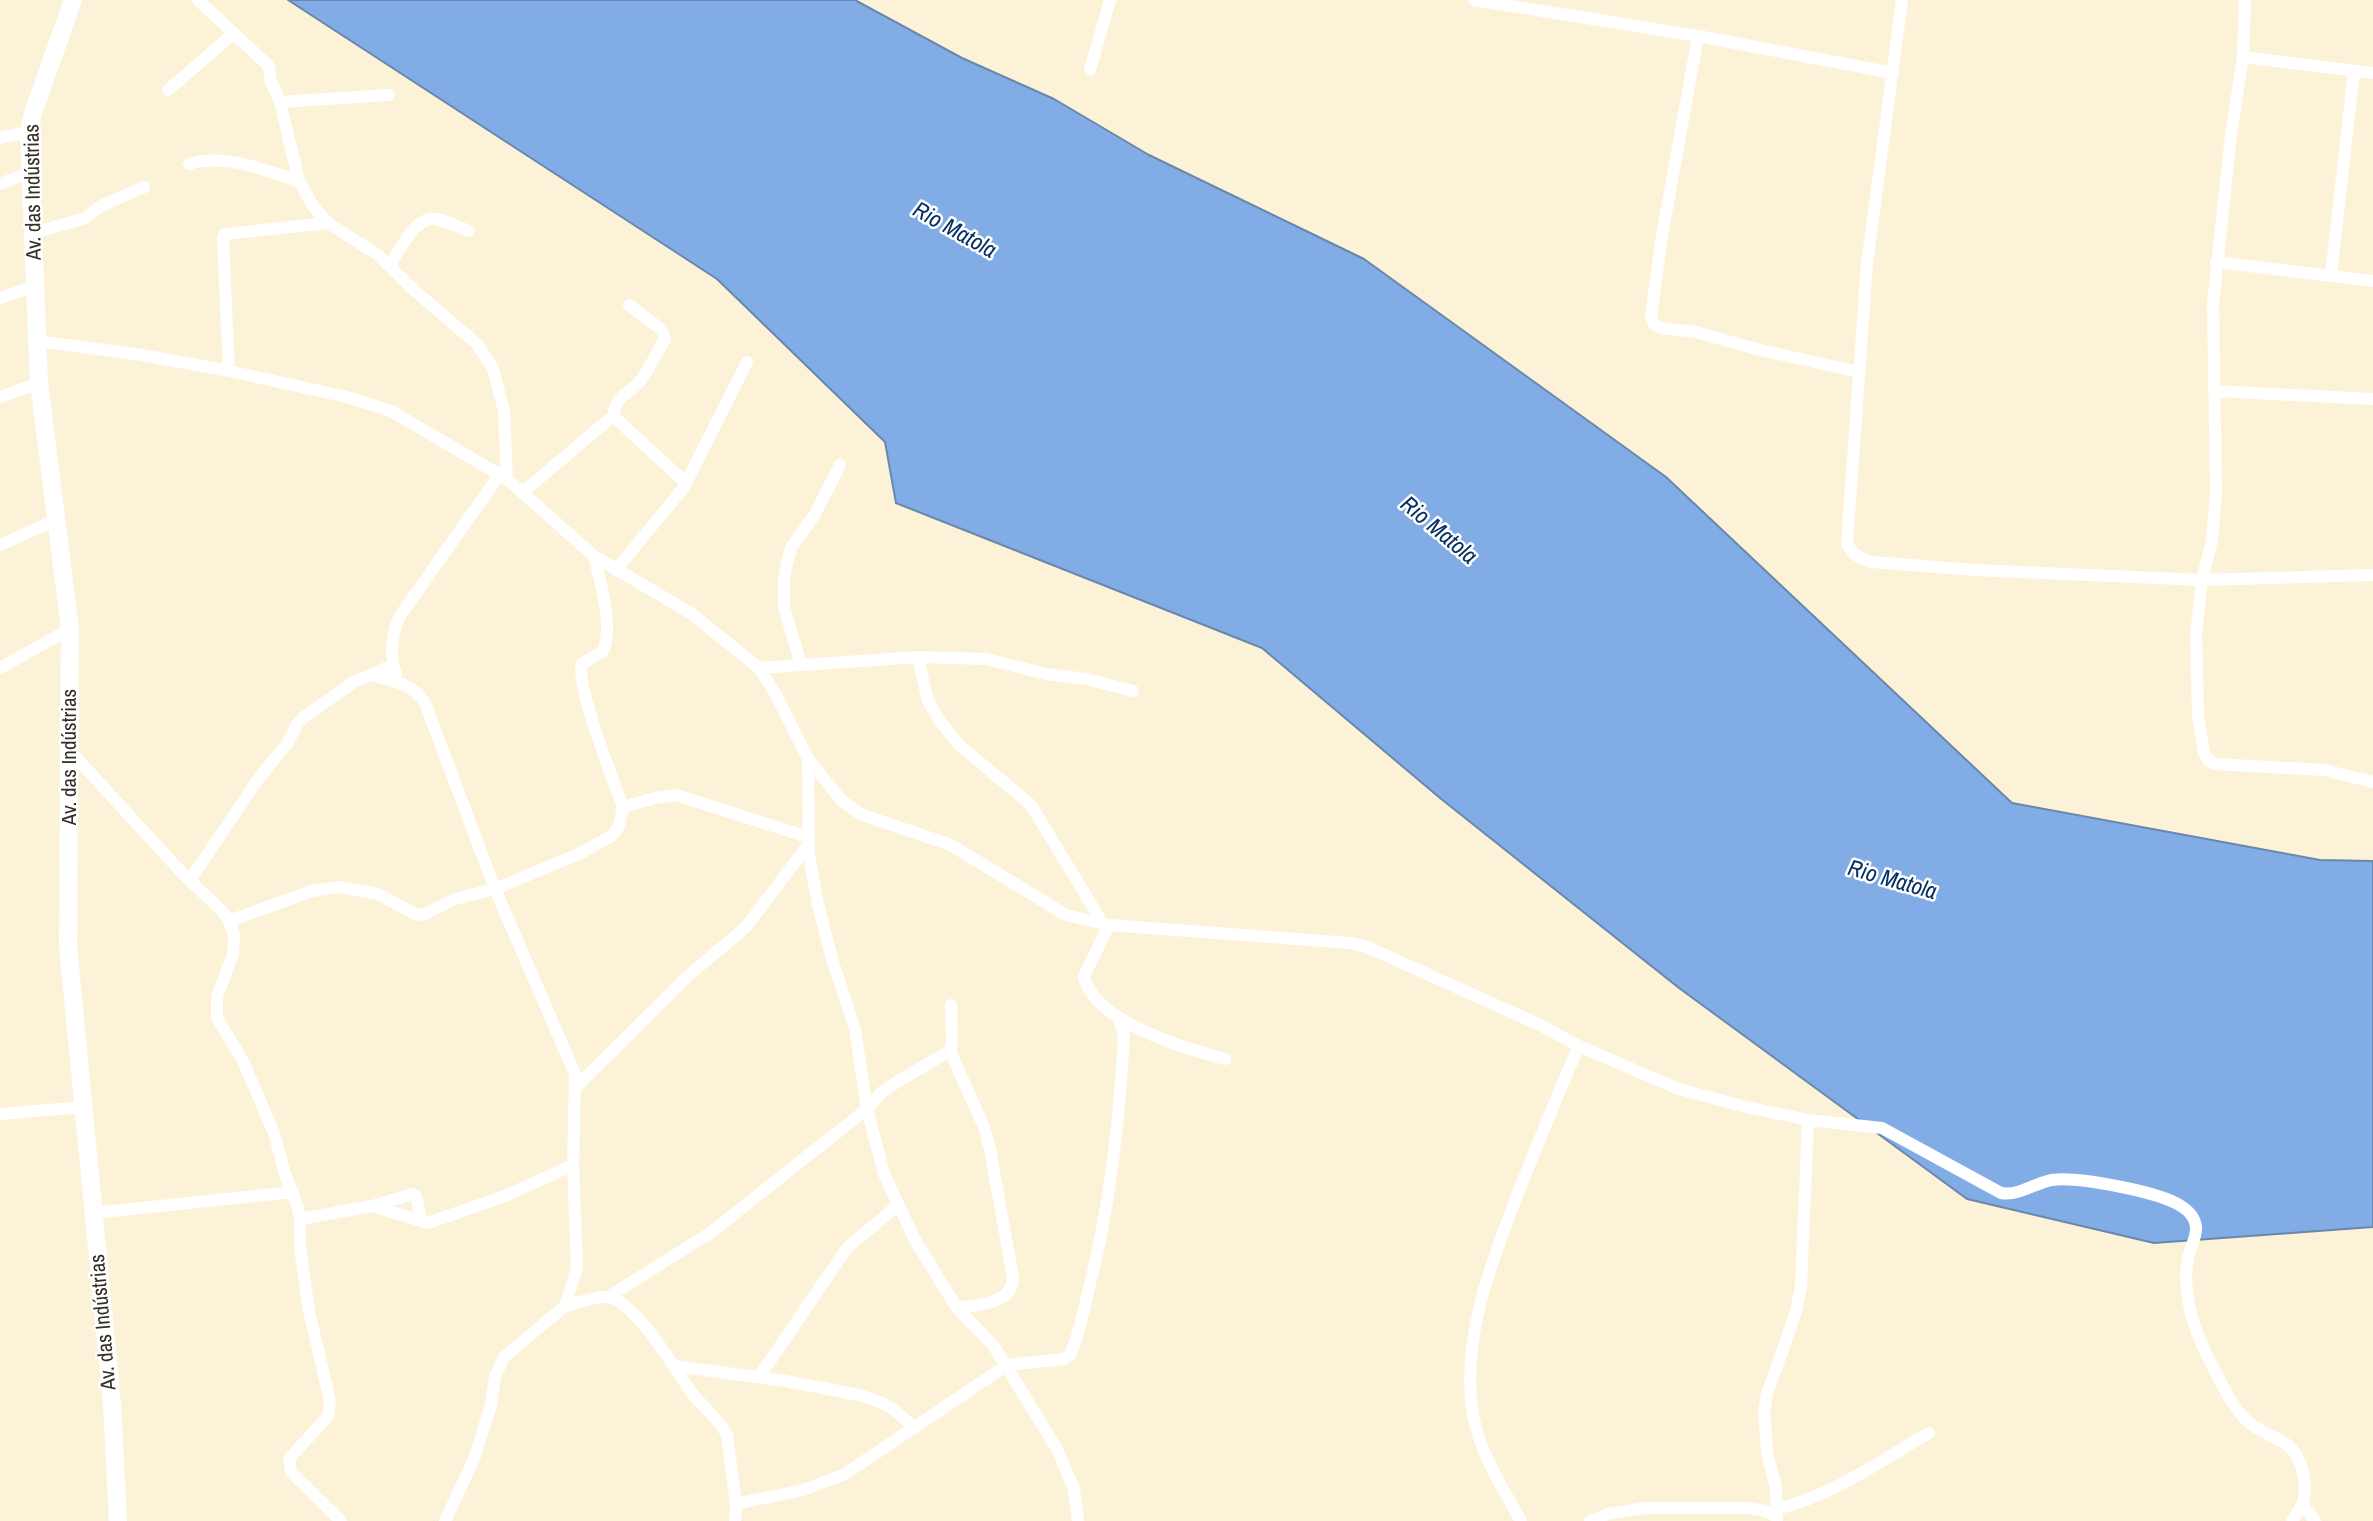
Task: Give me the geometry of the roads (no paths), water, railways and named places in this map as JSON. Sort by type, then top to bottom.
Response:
[{"type":"street","name":"Av. das Indústrias","points":[[73,0],[33,113],[29,132],[39,383],[70,629],[68,946],[112,1404],[118,1521]]},
{"type":"street","points":[[198,0],[269,66],[270,79],[280,102],[299,181],[313,206],[328,223],[390,265],[416,292],[477,344],[493,369],[504,411],[503,477],[400,616],[393,631],[393,665],[400,683]]},
{"type":"street","points":[[1090,70],[1110,0]]},
{"type":"street","points":[[1474,0],[1698,36],[1893,73]]},
{"type":"street","points":[[1902,0],[1867,264],[1847,543],[1850,550],[1858,557],[1871,562],[1975,570],[2202,580],[2373,575]]},
{"type":"street","points":[[2245,0],[2243,57],[2213,304],[2216,493],[2212,540],[2202,580],[2196,634],[2198,703],[2204,753],[2208,760],[2215,764],[2324,770],[2373,782]]},
{"type":"street","points":[[168,90],[233,34]]},
{"type":"street","points":[[1698,36],[1662,236],[1652,320],[1661,328],[1696,332],[1756,349],[1859,372]]},
{"type":"street","points":[[2243,57],[2373,73]]},
{"type":"street","points":[[2331,275],[2354,71]]},
{"type":"street","points":[[280,102],[389,95]]},
{"type":"street","points":[[0,138],[29,132]]},
{"type":"street","points":[[189,164],[211,160],[253,166],[299,181]]},
{"type":"street","points":[[0,184],[31,172]]},
{"type":"street","points":[[33,233],[83,219],[101,206],[144,187]]},
{"type":"street","points":[[390,265],[418,225],[427,219],[436,219],[469,231]]},
{"type":"street","points":[[229,370],[223,238],[225,234],[328,223]]},
{"type":"street","points":[[2216,262],[2373,281]]},
{"type":"street","points":[[0,298],[35,286]]},
{"type":"street","points":[[522,493],[613,415],[615,405],[624,393],[640,381],[665,339],[662,330],[629,305]]},
{"type":"street","points":[[37,341],[229,370],[347,397],[391,411],[503,477],[594,556],[692,614],[759,668],[775,693],[808,759],[841,800],[860,814],[951,845],[1066,915],[1106,924],[1365,946],[1676,1088],[1742,1106],[1808,1119],[1882,1128],[2001,1193],[2011,1195],[2039,1183],[2057,1179],[2088,1182],[2165,1197],[2191,1214],[2196,1224],[2188,1258],[2189,1308],[2200,1342],[2219,1380],[2244,1418],[2295,1451],[2302,1477],[2302,1504],[2292,1521]]},
{"type":"street","points":[[616,570],[686,483],[747,362]]},
{"type":"street","points":[[0,397],[39,383]]},
{"type":"street","points":[[2214,391],[2373,399]]},
{"type":"street","points":[[613,415],[686,483]]},
{"type":"street","points":[[801,664],[784,607],[783,587],[787,563],[791,548],[815,514],[840,466]]},
{"type":"street","points":[[0,545],[58,519]]},
{"type":"street","points":[[229,921],[312,891],[339,887],[378,894],[421,915],[455,899],[495,889],[581,853],[613,835],[620,826],[623,807],[580,676],[582,664],[603,651],[606,640],[606,612],[594,556]]},
{"type":"street","points":[[0,668],[70,629]]},
{"type":"street","points":[[918,657],[928,701],[938,718],[958,744],[1031,805],[1106,924]]},
{"type":"street","points":[[759,668],[918,657],[997,660],[1046,674],[1087,679],[1133,691]]},
{"type":"street","points":[[190,880],[269,764],[287,744],[298,724],[337,692],[393,665]]},
{"type":"street","points":[[371,675],[400,683],[417,692],[425,703],[495,889],[573,1068],[576,1087],[573,1165],[577,1268],[565,1306]]},
{"type":"street","points":[[71,752],[229,921],[234,944],[217,997],[217,1018],[243,1061],[274,1133],[293,1192],[300,1219],[300,1248],[309,1311],[330,1401],[328,1416],[289,1459],[288,1465],[291,1472],[341,1521]]},
{"type":"street","points":[[808,759],[808,841],[818,904],[832,959],[855,1029],[867,1109],[884,1174],[915,1240],[957,1308],[993,1345],[1057,1449],[1074,1489],[1078,1521]]},
{"type":"street","points":[[623,807],[676,795],[808,841]]},
{"type":"street","points":[[576,1087],[689,975],[746,927],[808,841]]},
{"type":"street","points":[[1106,924],[1084,976],[1092,993],[1119,1019],[1167,1042],[1226,1059]]},
{"type":"street","points":[[951,1005],[950,1051],[984,1126],[1013,1279],[1011,1290],[1003,1299],[957,1308]]},
{"type":"street","points":[[736,1504],[803,1490],[845,1474],[1007,1365],[1064,1359],[1070,1355],[1100,1247],[1112,1179],[1124,1036],[1119,1019]]},
{"type":"street","points":[[1521,1521],[1492,1469],[1482,1444],[1474,1415],[1471,1368],[1478,1318],[1489,1273],[1553,1104],[1579,1046]]},
{"type":"street","points":[[445,1521],[474,1459],[491,1405],[495,1377],[504,1357],[565,1306],[608,1297],[710,1233],[867,1109],[881,1093],[950,1051]]},
{"type":"street","points":[[0,1114],[83,1107]]},
{"type":"street","points":[[1777,1515],[1776,1488],[1767,1453],[1764,1411],[1767,1394],[1795,1315],[1801,1287],[1808,1119]]},
{"type":"street","points":[[372,1206],[424,1222],[442,1219],[505,1196],[573,1165]]},
{"type":"street","points":[[94,1213],[293,1192]]},
{"type":"street","points":[[300,1219],[372,1206],[413,1194],[424,1222]]},
{"type":"street","points":[[759,1377],[847,1248],[897,1206]]},
{"type":"street","points":[[608,1297],[632,1314],[658,1343],[690,1391],[722,1426],[727,1435],[736,1504],[735,1521]]},
{"type":"street","points":[[675,1366],[759,1377],[859,1395],[893,1409],[915,1428]]},
{"type":"street","points":[[1590,1521],[1608,1514],[1644,1508],[1749,1508],[1777,1515],[1823,1495],[1929,1433]]},
{"type":"street","points":[[2302,1504],[2315,1521]]},
{"type":"water","name":"Rio Matola","points":[[288,0],[855,0],[962,58],[1054,99],[1149,155],[1364,259],[1666,477],[2012,803],[2320,860],[2373,861],[2373,1227],[2154,1243],[1967,1199],[1679,988],[1440,798],[1262,648],[896,503],[885,442],[717,279]]}]
